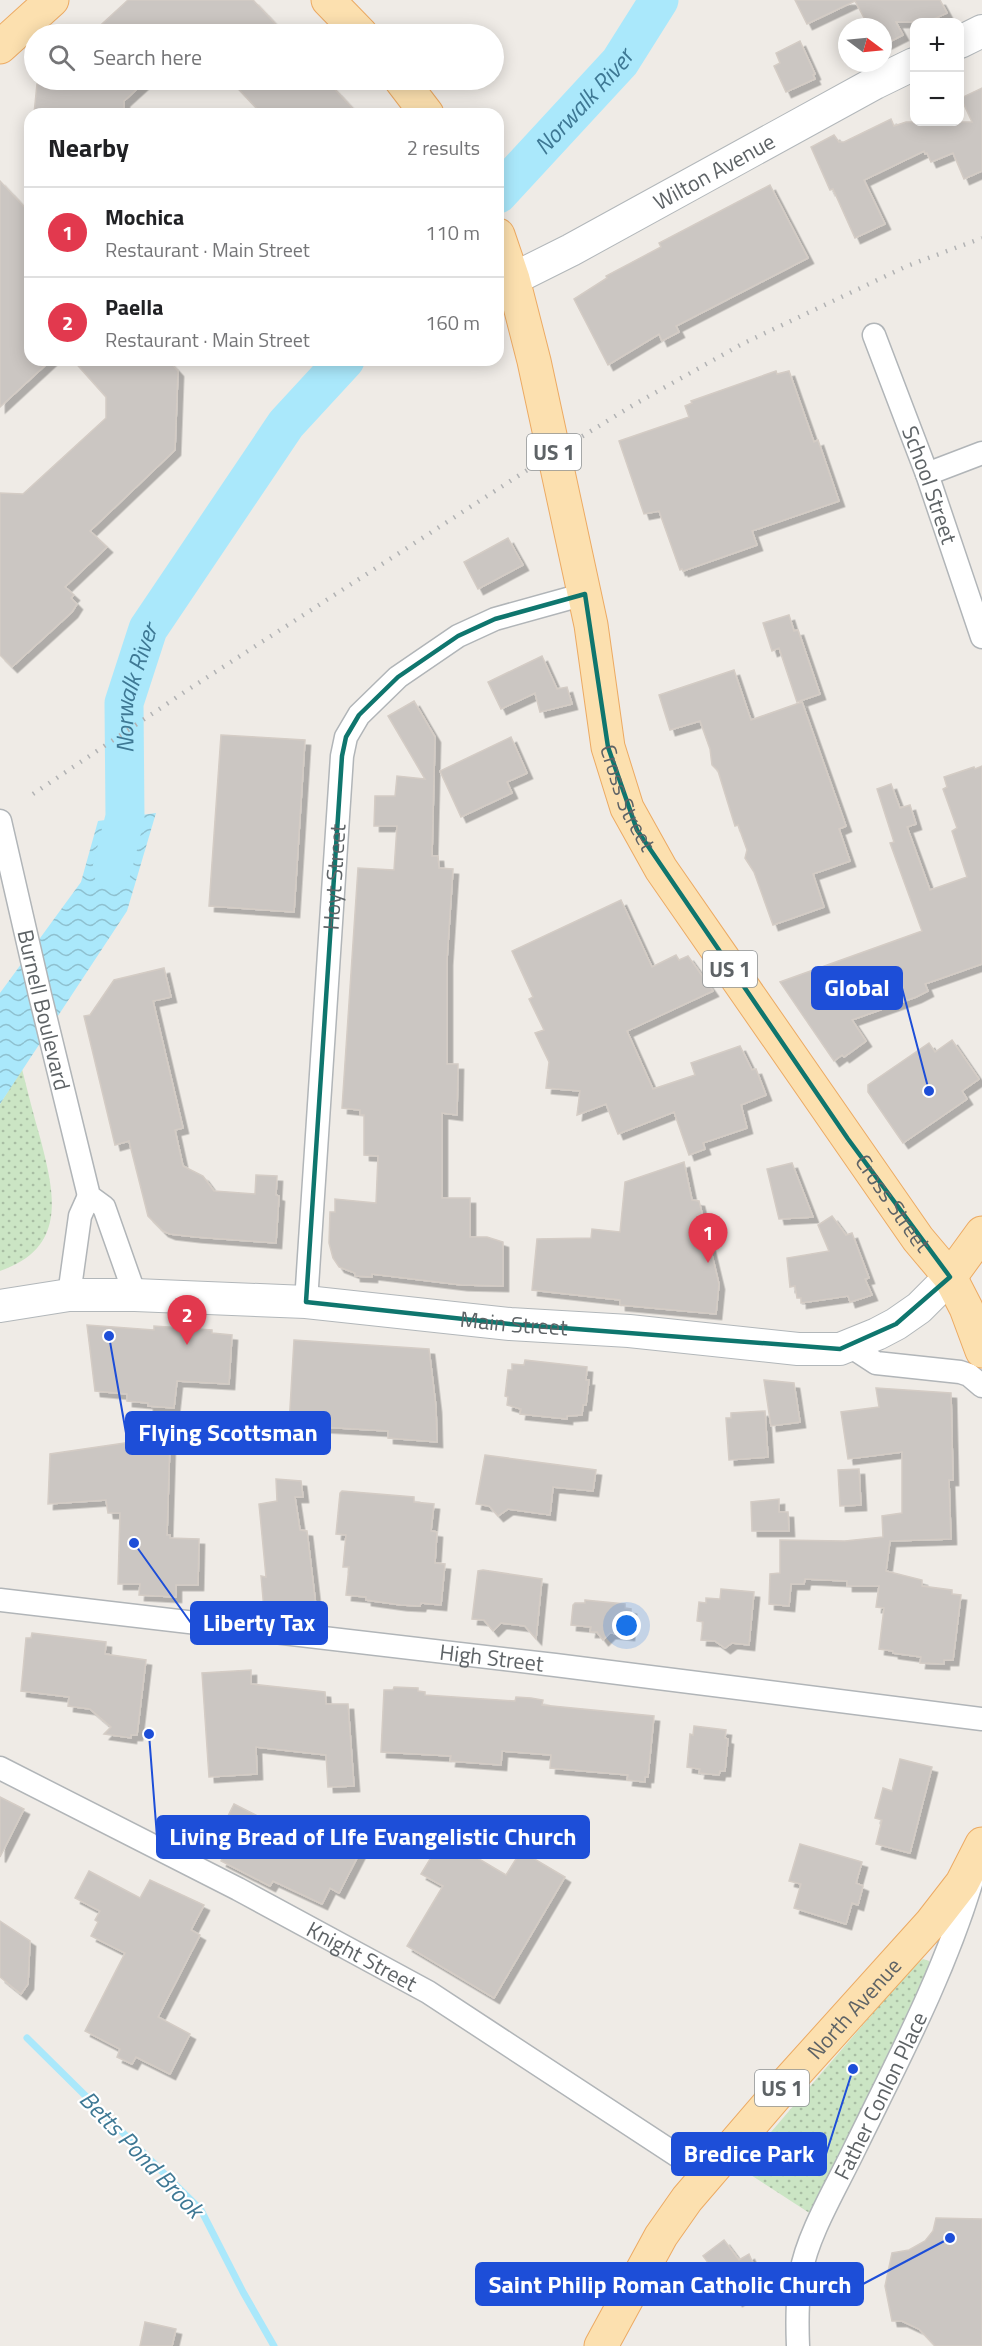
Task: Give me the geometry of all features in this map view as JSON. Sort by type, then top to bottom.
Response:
[{"type":"main road","points":[[25,24],[52,0]]},
{"type":"main road","points":[[328,0],[351,24]]},
{"type":"main road","points":[[0,47],[24,25]]},
{"type":"main road","points":[[964,40],[982,32]]},
{"type":"main road","name":"Wilton Avenue","points":[[513,279],[571,250],[845,99],[910,66]]},
{"type":"main road","points":[[408,90],[422,108]]},
{"type":"main road","name":"Cross Street","points":[[504,253],[534,361],[585,594],[608,747],[619,787],[637,830],[661,870],[918,1239],[950,1277]]},
{"type":"main road","name":"Main Street","points":[[0,1306],[69,1295],[135,1295],[306,1302],[510,1324],[628,1331],[798,1349],[840,1348],[850,1346],[896,1324],[919,1308],[950,1277],[982,1233]]},
{"type":"main road","name":"US 1","points":[[950,1277],[966,1308],[982,1351]]},
{"type":"main road","name":"North Avenue","points":[[601,2346],[661,2236],[707,2175],[931,1923],[962,1883],[982,1844]]},
{"type":"street","name":"School Street","points":[[873,335],[927,474],[982,637]]},
{"type":"street","points":[[927,474],[982,453]]},
{"type":"street","name":"Hoyt Street","points":[[306,1302],[342,756],[346,737],[359,715],[398,677],[458,636],[495,619],[585,594]]},
{"type":"street","name":"Burnell Boulevard","points":[[0,821],[90,1196],[104,1207],[135,1295]]},
{"type":"street","points":[[69,1295],[80,1216],[90,1196]]},
{"type":"street","points":[[850,1346],[876,1363],[960,1372],[969,1375],[982,1386]]},
{"type":"street","name":"High Street","points":[[0,1600],[555,1665],[982,1719]]},
{"type":"street","name":"Knight Street","points":[[0,1768],[238,1889],[428,1992],[707,2175]]},
{"type":"street","name":"Father Conlon Place","points":[[798,2346],[797,2312],[801,2272],[817,2227],[938,1975],[965,1906],[982,1848]]},
{"type":"highlighted area","points":[[585,594],[608,747],[637,830],[848,1139],[950,1277],[896,1324],[840,1349],[510,1324],[306,1302],[342,756],[346,737],[359,715],[398,677],[458,636],[495,619]]},
{"type":"green space","points":[[22,1069],[50,1181],[51,1218],[46,1234],[37,1249],[22,1261],[0,1271],[0,1104]]},
{"type":"green space","points":[[923,1959],[929,1961],[929,1968],[811,2214],[740,2168],[910,1970]]},
{"type":"water","points":[[156,813],[127,911],[0,1104],[0,993],[81,882],[98,821]]},
{"type":"building","points":[[128,0],[253,0],[276,24],[102,24]]},
{"type":"building","points":[[795,0],[940,0],[947,13],[936,18],[910,18],[910,22],[896,22],[903,35],[892,40],[892,18],[864,18],[855,1],[807,24]]},
{"type":"building","points":[[800,41],[815,74],[813,75],[815,79],[786,92],[774,66],[780,63],[776,53]]},
{"type":"building","points":[[982,88],[982,171],[964,179],[953,153],[931,162],[924,151],[864,180],[885,224],[855,238],[811,147],[834,135],[839,142],[844,142],[891,119],[894,126],[910,122],[910,126],[964,126],[964,122],[972,122],[964,105],[964,97]]},
{"type":"building","points":[[36,90],[136,90],[124,101],[124,108],[35,108]]},
{"type":"building","points":[[239,90],[335,90],[352,108],[256,108]]},
{"type":"building","points":[[0,181],[24,207],[24,366],[44,366],[0,407]]},
{"type":"building","points":[[770,185],[808,258],[676,326],[679,332],[662,341],[659,334],[608,365],[574,299],[607,278],[606,276],[661,247],[659,243]]},
{"type":"building","points":[[78,366],[173,366],[178,371],[175,450],[90,531],[107,547],[65,587],[74,595],[71,598],[77,604],[72,612],[12,667],[0,655],[0,493],[23,494],[106,418],[106,397]]},
{"type":"building","points":[[776,371],[777,374],[789,371],[814,442],[818,440],[839,501],[752,531],[757,545],[683,571],[680,570],[659,511],[644,514],[619,441],[689,417],[685,406],[692,403],[691,401]]},
{"type":"building","points":[[508,538],[523,565],[478,589],[464,562]]},
{"type":"building","points":[[789,615],[794,631],[798,630],[820,694],[797,702],[779,648],[772,651],[763,623]]},
{"type":"building","points":[[542,656],[557,689],[567,687],[572,704],[540,712],[535,693],[501,709],[488,682]]},
{"type":"building","points":[[734,670],[751,720],[802,702],[846,826],[839,829],[850,861],[813,874],[824,907],[773,925],[754,872],[745,858],[747,850],[738,825],[735,826],[718,771],[712,765],[710,749],[700,721],[670,730],[659,695]]},
{"type":"building","points":[[414,701],[435,737],[432,856],[438,856],[439,868],[453,869],[447,960],[447,1064],[458,1064],[457,1115],[442,1113],[442,1198],[470,1198],[470,1237],[487,1237],[503,1242],[503,1286],[462,1285],[372,1274],[372,1277],[355,1276],[355,1273],[339,1267],[333,1258],[329,1243],[330,1212],[335,1212],[335,1199],[376,1203],[378,1156],[364,1155],[364,1115],[360,1115],[360,1110],[342,1108],[358,868],[394,870],[397,826],[374,826],[375,796],[395,796],[397,776],[425,779],[388,716]]},
{"type":"building","points":[[221,735],[305,740],[294,912],[209,906]]},
{"type":"building","points":[[511,737],[527,773],[507,782],[512,793],[461,817],[440,771]]},
{"type":"building","points":[[982,766],[982,964],[925,984],[928,991],[916,997],[852,1020],[866,1041],[844,1057],[842,1055],[834,1061],[780,982],[922,931],[890,843],[894,842],[877,789],[891,784],[900,808],[910,805],[916,824],[907,827],[930,890],[967,877],[952,831],[957,828],[943,789],[947,787],[944,777]]},
{"type":"building","points":[[621,900],[652,967],[676,955],[679,960],[688,956],[713,991],[627,1031],[653,1089],[695,1075],[691,1063],[740,1046],[752,1070],[756,1069],[766,1095],[741,1105],[747,1128],[703,1143],[705,1149],[689,1155],[674,1112],[618,1134],[606,1104],[577,1115],[580,1091],[546,1088],[549,1062],[535,1033],[544,1030],[529,999],[533,997],[512,951]]},
{"type":"building","points":[[164,968],[171,997],[153,1001],[183,1128],[175,1130],[183,1166],[203,1176],[214,1191],[255,1194],[256,1175],[277,1176],[276,1195],[279,1196],[276,1243],[196,1237],[163,1231],[148,1216],[129,1141],[115,1145],[84,1016],[90,1015],[114,980]]},
{"type":"building","points":[[952,1040],[979,1079],[962,1091],[967,1099],[903,1143],[868,1092],[868,1085],[929,1043],[935,1052]]},
{"type":"building","points":[[684,1162],[692,1200],[699,1201],[719,1284],[716,1314],[620,1305],[620,1300],[532,1290],[537,1239],[591,1238],[592,1229],[620,1232],[625,1182]]},
{"type":"building","points":[[792,1163],[813,1217],[779,1219],[767,1169]]},
{"type":"building","points":[[832,1216],[846,1235],[852,1233],[869,1278],[865,1279],[872,1295],[850,1302],[848,1296],[801,1303],[801,1298],[797,1298],[795,1286],[790,1287],[787,1258],[829,1251],[818,1225]]},
{"type":"building","points":[[87,1325],[154,1330],[154,1326],[212,1330],[212,1333],[232,1335],[229,1384],[177,1381],[174,1408],[148,1406],[148,1403],[127,1401],[127,1394],[95,1391]]},
{"type":"building","points":[[294,1340],[429,1349],[436,1407],[437,1442],[388,1438],[388,1431],[289,1425]]},
{"type":"building","points":[[525,1360],[587,1367],[586,1380],[589,1380],[586,1405],[583,1405],[582,1415],[567,1416],[567,1419],[520,1414],[521,1409],[507,1405],[508,1397],[505,1396],[508,1370],[512,1370],[512,1364],[524,1365]]},
{"type":"building","points":[[764,1380],[794,1383],[800,1422],[771,1426]]},
{"type":"building","points":[[876,1388],[951,1393],[953,1480],[949,1480],[951,1539],[890,1541],[886,1571],[922,1580],[922,1586],[952,1590],[952,1594],[961,1595],[953,1660],[944,1660],[944,1664],[920,1663],[921,1657],[879,1649],[884,1608],[876,1607],[879,1586],[847,1586],[847,1581],[805,1579],[804,1584],[791,1584],[789,1606],[769,1604],[770,1574],[780,1573],[780,1540],[845,1541],[883,1537],[882,1516],[902,1513],[902,1452],[848,1459],[841,1412],[879,1407]]},
{"type":"building","points":[[765,1411],[768,1457],[729,1460],[726,1418],[731,1418],[731,1413]]},
{"type":"building","points":[[152,1439],[170,1440],[167,1535],[170,1535],[170,1538],[199,1539],[198,1585],[176,1585],[176,1597],[139,1595],[140,1584],[118,1584],[120,1513],[108,1513],[106,1500],[48,1504],[50,1454]]},
{"type":"building","points":[[485,1455],[596,1470],[593,1491],[553,1487],[550,1515],[508,1509],[498,1516],[489,1506],[476,1504]]},
{"type":"building","points":[[859,1469],[861,1505],[840,1506],[838,1470]]},
{"type":"building","points":[[276,1479],[301,1481],[303,1497],[295,1497],[300,1530],[307,1531],[317,1615],[304,1614],[303,1618],[276,1614],[276,1610],[264,1610],[261,1576],[266,1577],[259,1504],[277,1501]]},
{"type":"building","points":[[342,1491],[414,1497],[414,1502],[434,1504],[431,1531],[437,1532],[435,1563],[445,1564],[441,1605],[421,1603],[420,1606],[401,1605],[346,1595],[349,1567],[343,1567],[346,1535],[336,1534]]},
{"type":"building","points":[[779,1499],[779,1512],[788,1512],[789,1531],[752,1531],[751,1502]]},
{"type":"building","points":[[478,1571],[542,1579],[536,1639],[525,1626],[501,1623],[493,1631],[484,1620],[472,1619]]},
{"type":"building","points":[[721,1589],[754,1592],[749,1645],[732,1643],[725,1648],[715,1641],[701,1640],[703,1622],[697,1621],[699,1602],[706,1603],[706,1598],[720,1599]]},
{"type":"building","points":[[585,1600],[625,1604],[625,1608],[631,1609],[629,1635],[610,1633],[603,1640],[597,1632],[590,1632],[591,1627],[571,1625],[573,1605],[585,1603]]},
{"type":"building","points":[[32,1633],[106,1642],[105,1654],[146,1660],[137,1735],[131,1735],[131,1738],[104,1734],[111,1727],[90,1709],[68,1706],[69,1697],[21,1691],[26,1638],[31,1638]]},
{"type":"building","points":[[251,1670],[251,1684],[325,1692],[326,1704],[348,1704],[354,1786],[328,1787],[326,1755],[256,1747],[257,1774],[209,1777],[202,1673]]},
{"type":"building","points":[[394,1687],[418,1688],[418,1691],[425,1692],[425,1695],[515,1701],[516,1697],[531,1698],[543,1700],[542,1705],[654,1716],[648,1777],[645,1777],[645,1782],[627,1780],[628,1775],[550,1768],[551,1755],[502,1751],[501,1765],[450,1761],[451,1756],[381,1752],[384,1690],[393,1690]]},
{"type":"building","points":[[694,1726],[726,1730],[725,1738],[728,1739],[725,1771],[720,1771],[719,1775],[699,1773],[700,1769],[687,1767],[690,1734],[693,1735]]},
{"type":"building","points":[[900,1759],[932,1767],[910,1853],[876,1844],[882,1820],[875,1818],[883,1788],[892,1791]]},
{"type":"building","points":[[0,1797],[24,1809],[0,1857]]},
{"type":"building","points":[[234,1804],[295,1835],[340,1842],[360,1852],[339,1893],[330,1888],[322,1904],[273,1881],[270,1886],[221,1861],[234,1834],[222,1828]]},
{"type":"building","points":[[441,1841],[462,1853],[464,1850],[506,1875],[521,1851],[565,1877],[494,1998],[407,1946],[443,1886],[421,1874]]},
{"type":"building","points":[[800,1844],[862,1862],[856,1883],[863,1886],[858,1905],[852,1903],[846,1924],[794,1908],[801,1884],[789,1881]]},
{"type":"building","points":[[89,1871],[140,1898],[150,1880],[204,1905],[191,1930],[200,1935],[158,2017],[190,2034],[170,2074],[136,2057],[132,2064],[117,2057],[120,2049],[85,2031],[125,1953],[91,1936],[98,1922],[95,1920],[100,1911],[75,1898]]},
{"type":"building","points":[[0,1921],[30,1941],[28,1984],[21,1994],[0,1977]]},
{"type":"building","points":[[936,2218],[982,2219],[982,2346],[935,2346],[919,2329],[902,2321],[892,2321],[885,2286],[892,2253],[909,2250],[925,2241],[933,2231]]},
{"type":"building","points":[[724,2240],[739,2260],[749,2254],[758,2275],[753,2279],[759,2286],[737,2301],[703,2256]]},
{"type":"building","points":[[145,2322],[176,2329],[172,2346],[140,2346]]},
{"type":"waterway","name":"Norwalk River","points":[[504,188],[620,62],[659,0]]},
{"type":"waterway","name":"Norwalk River","points":[[112,869],[125,817],[124,703],[148,629],[286,424],[339,366]]},
{"type":"waterway","name":"Betts Pond Brook","points":[[27,2038],[201,2210],[274,2346]]},
{"type":"railway","points":[[33,794],[186,691],[532,467],[635,404],[742,344],[907,266],[982,238]]},
{"type":"place","name":"Global","points":[[929,1091]]},
{"type":"place","name":"Mochica","points":[[708,1263]]},
{"type":"place","name":"Flying Scottsman","points":[[109,1336]]},
{"type":"place","name":"Paella","points":[[187,1345]]},
{"type":"place","name":"Liberty Tax","points":[[134,1543]]},
{"type":"place","name":"Living Bread of LIfe Evangelistic Church","points":[[149,1734]]},
{"type":"place","name":"Bredice Park","points":[[853,2069]]},
{"type":"place","name":"Saint Philip Roman Catholic Church","points":[[950,2238]]}]
